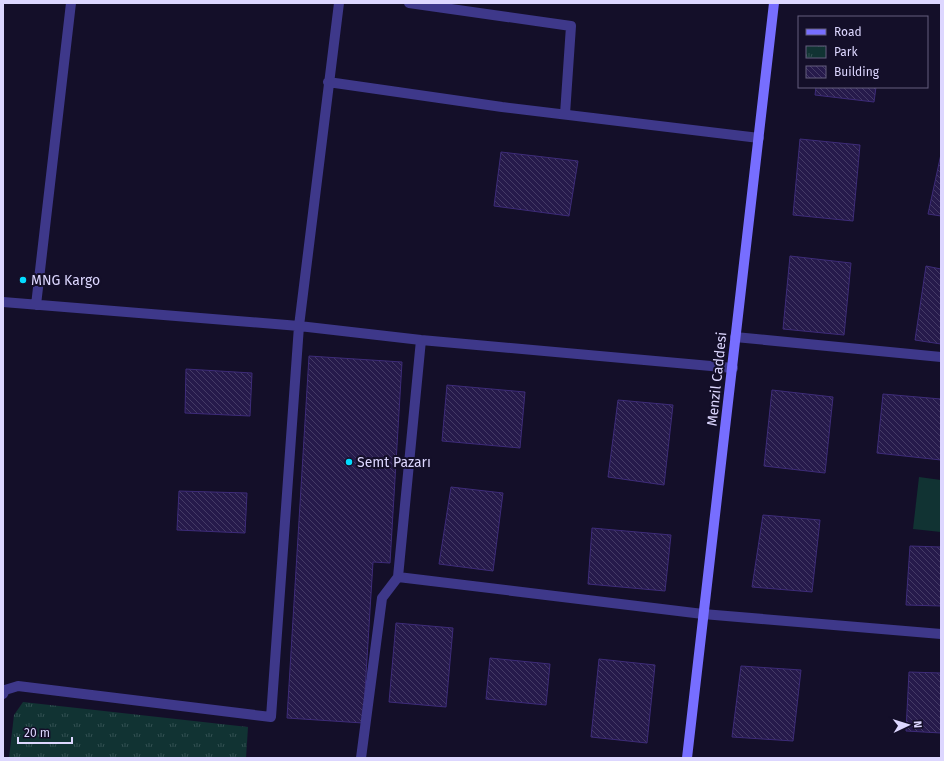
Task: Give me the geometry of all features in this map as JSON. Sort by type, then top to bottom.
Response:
[{"type":"street","points":[[36,305],[71,3]]},
{"type":"street","points":[[3,694],[5,690],[18,686],[271,717],[299,326],[328,82],[339,3]]},
{"type":"street","points":[[409,3],[571,26],[565,114]]},
{"type":"street","name":"Menzil Caddesi","points":[[687,758],[774,3]]},
{"type":"street","points":[[328,82],[759,138]]},
{"type":"street","points":[[3,302],[299,326],[421,340],[733,368]]},
{"type":"street","points":[[735,337],[941,357]]},
{"type":"street","points":[[361,758],[382,598],[398,577],[421,340]]},
{"type":"street","points":[[398,577],[703,614],[941,634]]},
{"type":"green space","points":[[919,477],[941,480],[941,532],[913,529]]},
{"type":"green space","points":[[23,702],[248,727],[246,758],[9,758],[14,715]]},
{"type":"building","points":[[816,88],[876,88],[874,102],[815,95]]},
{"type":"building","points":[[800,139],[860,145],[853,221],[793,215]]},
{"type":"building","points":[[501,152],[578,161],[569,216],[494,206]]},
{"type":"building","points":[[941,154],[941,216],[928,214]]},
{"type":"building","points":[[790,256],[851,263],[844,335],[783,329]]},
{"type":"building","points":[[926,266],[941,269],[941,344],[915,340]]},
{"type":"building","name":"Semt Pazarı","points":[[309,356],[402,362],[390,563],[373,562],[363,723],[287,718]]},
{"type":"building","points":[[186,369],[252,373],[250,416],[185,413]]},
{"type":"building","points":[[447,385],[525,392],[520,448],[442,441]]},
{"type":"building","points":[[772,390],[833,397],[825,473],[764,466]]},
{"type":"building","points":[[883,394],[941,399],[941,460],[877,453]]},
{"type":"building","points":[[618,400],[673,405],[664,485],[608,477]]},
{"type":"building","points":[[451,487],[503,493],[493,571],[439,564]]},
{"type":"building","points":[[179,491],[247,493],[245,533],[177,530]]},
{"type":"building","points":[[763,515],[820,520],[812,592],[752,587]]},
{"type":"building","points":[[592,528],[671,535],[665,591],[588,584]]},
{"type":"building","points":[[910,546],[941,547],[941,606],[906,605]]},
{"type":"building","points":[[396,623],[453,628],[446,707],[389,702]]},
{"type":"building","points":[[490,658],[550,664],[546,705],[486,699]]},
{"type":"building","points":[[599,659],[655,665],[647,743],[591,737]]},
{"type":"building","points":[[741,666],[801,670],[793,741],[732,737]]},
{"type":"building","points":[[909,672],[941,673],[941,733],[906,731]]},
{"type":"place","name":"MNG Kargo","points":[[23,280]]},
{"type":"place","name":"Semt Pazarı","points":[[349,462]]}]
